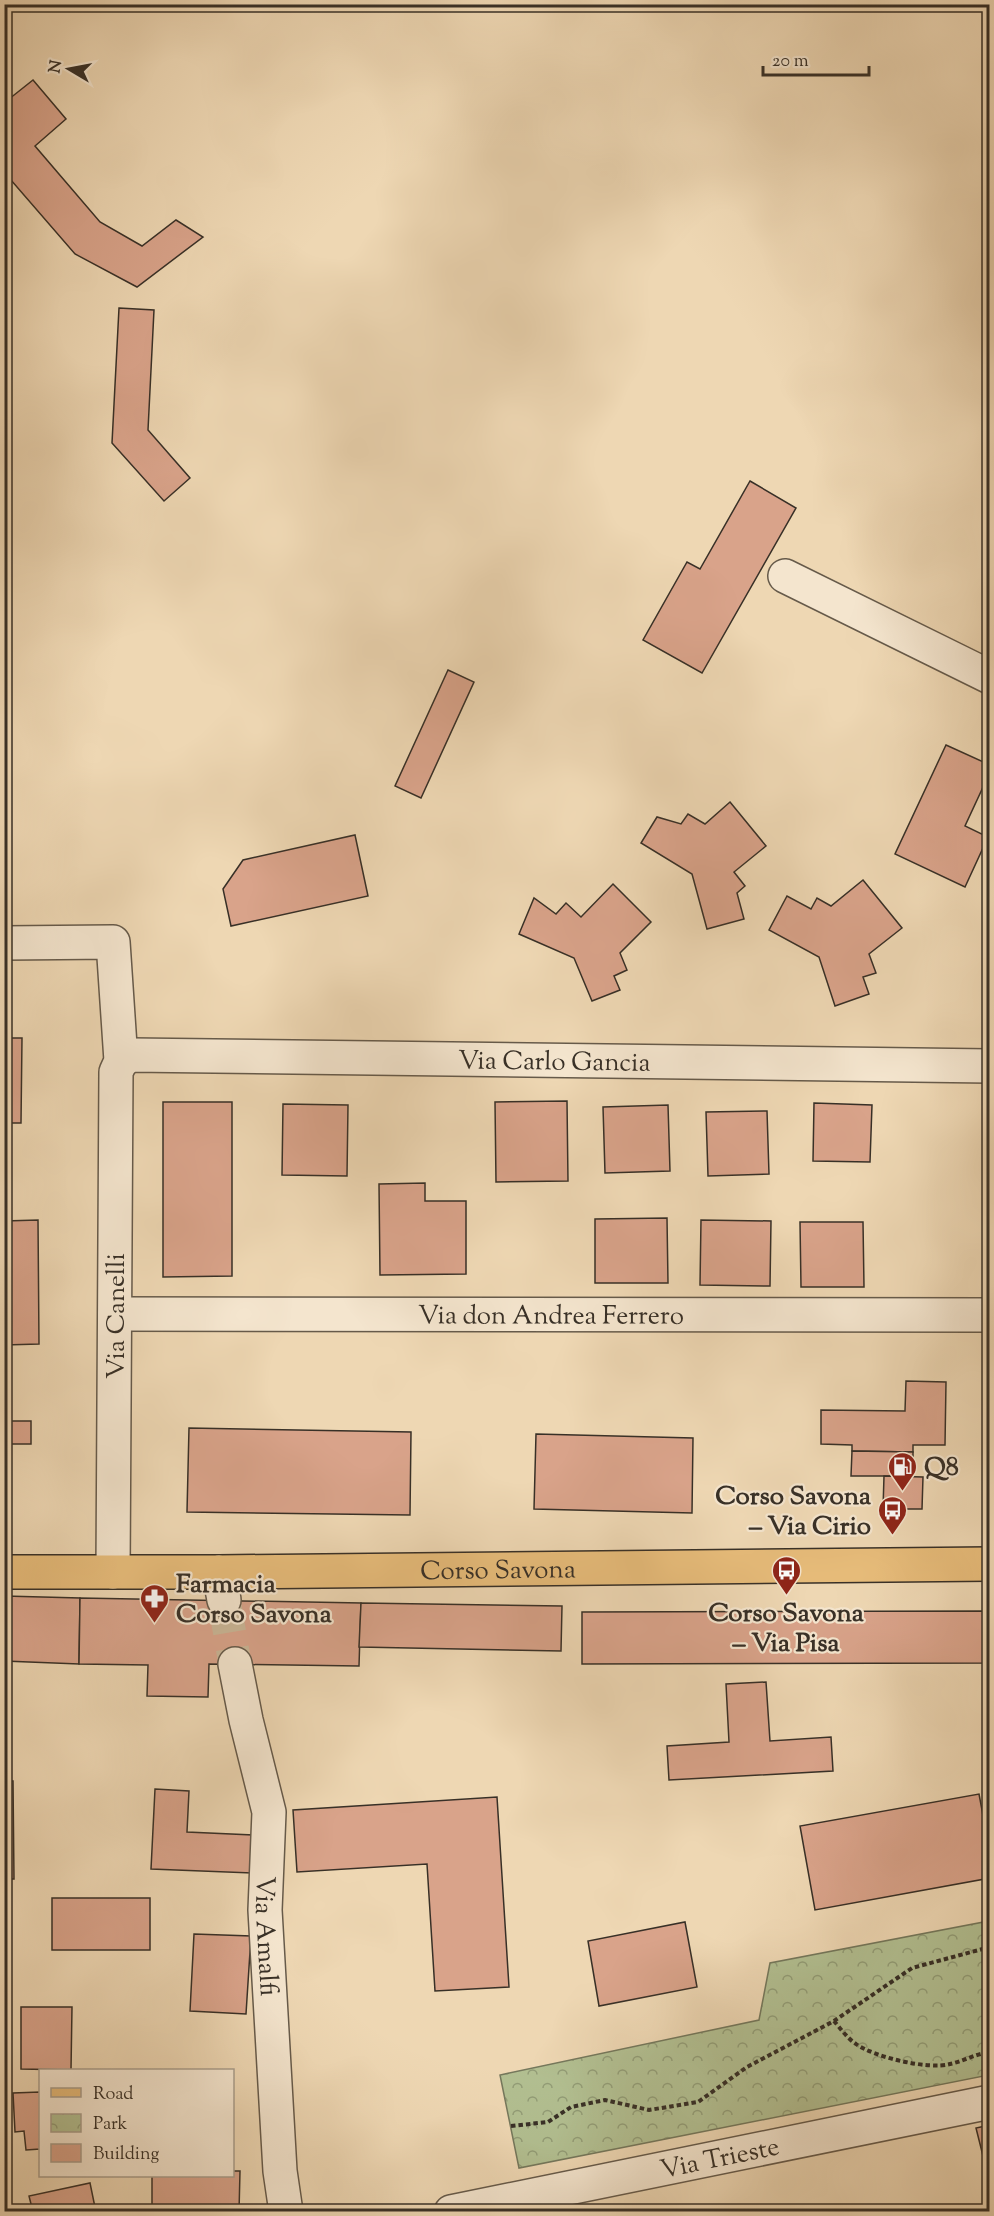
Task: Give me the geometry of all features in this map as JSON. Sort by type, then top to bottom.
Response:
[{"type":"main road","name":"Corso Savona","points":[[4,1572],[113,1572],[222,1586],[990,1564]]},
{"type":"street","points":[[785,576],[990,676]]},
{"type":"street","name":"Via Canelli","points":[[4,943],[113,942],[121,1061],[116,1072],[113,1572]]},
{"type":"street","name":"Via Carlo Gancia","points":[[121,1061],[131,1055],[990,1066]]},
{"type":"street","name":"Via don Andrea Ferrero","points":[[115,1314],[990,1315]]},
{"type":"street","name":"Via Amalfi","points":[[235,1664],[246,1720],[269,1812],[265,1910],[280,2170],[285,2211]]},
{"type":"street","name":"Via Trieste","points":[[451,2211],[990,2102]]},
{"type":"path","points":[[511,2126],[548,2122],[571,2107],[605,2100],[649,2110],[698,2102],[747,2067],[834,2020],[912,1968],[990,1947]]},
{"type":"path","points":[[834,2020],[856,2044],[885,2057],[913,2064],[949,2065],[976,2054],[990,2052]]},
{"type":"green space","points":[[989,1921],[989,2075],[519,2168],[500,2075],[759,2020],[770,1963]]},
{"type":"building","points":[[33,80],[66,119],[35,146],[100,222],[142,246],[176,220],[203,237],[137,287],[75,254],[4,172],[4,103]]},
{"type":"building","points":[[119,308],[154,310],[148,430],[190,478],[164,501],[112,443]]},
{"type":"building","points":[[750,481],[796,508],[702,673],[643,640],[687,562],[700,569]]},
{"type":"building","points":[[448,670],[474,682],[421,798],[395,786]]},
{"type":"building","points":[[946,745],[990,765],[990,772],[965,826],[988,837],[965,887],[895,854]]},
{"type":"building","points":[[730,802],[766,846],[734,872],[745,886],[737,893],[744,919],[707,929],[692,874],[641,843],[657,817],[681,824],[688,814],[705,824]]},
{"type":"building","points":[[355,835],[368,896],[231,926],[223,889],[243,860]]},
{"type":"building","points":[[863,880],[902,928],[869,954],[876,973],[863,977],[869,994],[835,1006],[819,957],[769,930],[787,896],[811,909],[817,898],[831,906]]},
{"type":"building","points":[[613,884],[651,922],[620,953],[627,970],[614,976],[620,990],[592,1001],[574,958],[519,934],[534,898],[556,914],[566,903],[581,917]]},
{"type":"building","points":[[4,1038],[22,1038],[21,1123],[4,1123]]},
{"type":"building","points":[[567,1101],[568,1181],[496,1182],[495,1102]]},
{"type":"building","points":[[163,1102],[232,1102],[232,1276],[163,1277]]},
{"type":"building","points":[[814,1103],[872,1105],[870,1162],[813,1161]]},
{"type":"building","points":[[283,1104],[348,1105],[347,1176],[282,1175]]},
{"type":"building","points":[[668,1105],[670,1171],[605,1173],[603,1107]]},
{"type":"building","points":[[767,1111],[769,1174],[708,1176],[706,1112]]},
{"type":"building","points":[[425,1183],[425,1201],[466,1201],[466,1274],[380,1275],[379,1184]]},
{"type":"building","points":[[667,1218],[668,1283],[595,1283],[595,1219]]},
{"type":"building","points":[[38,1220],[39,1344],[4,1345],[4,1221]]},
{"type":"building","points":[[701,1220],[771,1221],[770,1286],[700,1285]]},
{"type":"building","points":[[800,1222],[863,1222],[864,1287],[801,1287]]},
{"type":"building","points":[[906,1381],[946,1382],[945,1445],[913,1445],[913,1452],[852,1451],[852,1445],[821,1444],[821,1410],[905,1411]]},
{"type":"building","points":[[4,1421],[31,1421],[31,1444],[4,1444]]},
{"type":"building","points":[[189,1428],[411,1432],[410,1515],[187,1512]]},
{"type":"building","points":[[536,1434],[693,1438],[692,1513],[534,1509]]},
{"type":"building","points":[[852,1451],[913,1452],[913,1476],[851,1476]]},
{"type":"building","points":[[884,1476],[923,1477],[922,1509],[883,1509]]},
{"type":"building","points":[[4,1596],[80,1598],[79,1664],[4,1661]]},
{"type":"building","points":[[80,1598],[361,1603],[359,1666],[209,1664],[208,1697],[147,1696],[148,1665],[79,1664]]},
{"type":"building","points":[[361,1603],[562,1606],[561,1651],[359,1647]]},
{"type":"building","points":[[990,1611],[990,1663],[582,1664],[582,1612]]},
{"type":"building","points":[[766,1682],[770,1741],[831,1737],[833,1771],[669,1780],[667,1746],[729,1742],[726,1684]]},
{"type":"building","points":[[4,1781],[13,1781],[14,1879],[4,1879]]},
{"type":"building","points":[[155,1789],[189,1791],[187,1832],[253,1835],[252,1873],[151,1869]]},
{"type":"building","points":[[979,1794],[990,1853],[990,1878],[815,1910],[800,1826]]},
{"type":"building","points":[[497,1797],[509,1987],[435,1991],[427,1864],[297,1872],[293,1810]]},
{"type":"building","points":[[52,1898],[150,1898],[150,1950],[52,1950]]},
{"type":"building","points":[[685,1922],[697,1987],[599,2006],[588,1941]]},
{"type":"building","points":[[194,1934],[251,1936],[246,2014],[190,2011]]},
{"type":"building","points":[[21,2007],[72,2007],[71,2069],[21,2069]]},
{"type":"building","points":[[39,2092],[39,2149],[26,2150],[24,2131],[15,2132],[13,2093]]},
{"type":"building","points":[[990,2125],[990,2184],[976,2128]]},
{"type":"building","points":[[234,2171],[240,2171],[239,2212],[152,2212],[152,2177],[234,2177]]},
{"type":"building","points":[[90,2183],[96,2212],[33,2212],[29,2196]]},
{"type":"tunnel","points":[[224,1600],[235,1664]]},
{"type":"place","name":"Q8","points":[[903,1492]]},
{"type":"place","name":"Corso Savona – Via Cirio","points":[[892,1536]]},
{"type":"place","name":"Corso Savona – Via Pisa","points":[[786,1596]]},
{"type":"place","name":"Farmacia Corso Savona","points":[[155,1624]]}]
